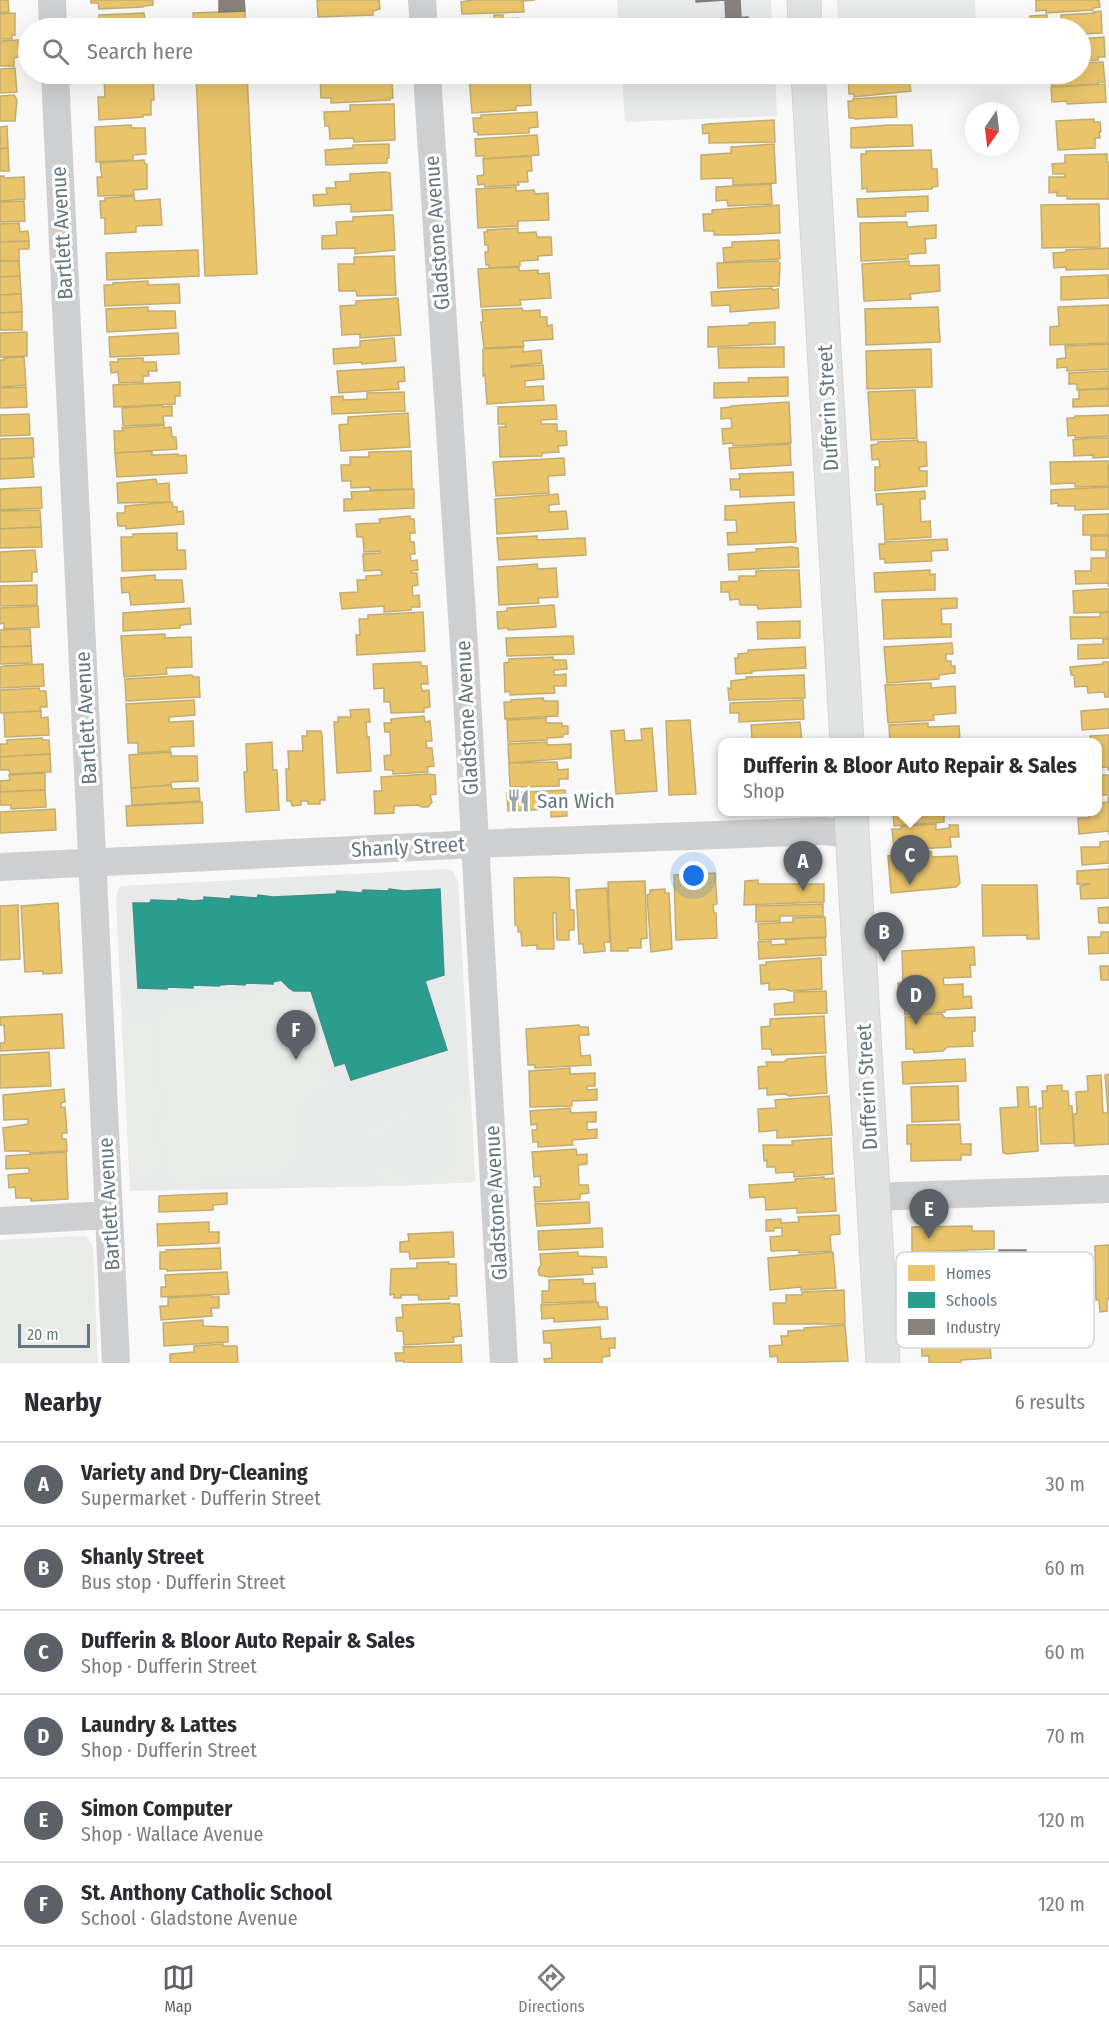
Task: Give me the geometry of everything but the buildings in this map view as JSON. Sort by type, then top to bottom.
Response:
[{"type":"main road","points":[[804,0],[805,18]]},
{"type":"main road","name":"Dufferin Street","points":[[809,84],[847,738]]},
{"type":"main road","name":"Dufferin Street","points":[[852,823],[883,1363]]},
{"type":"street","points":[[52,0],[53,18]]},
{"type":"street","points":[[422,0],[423,18]]},
{"type":"street","name":"Bartlett Avenue","points":[[55,84],[116,1363]]},
{"type":"street","name":"Gladstone Avenue","points":[[428,84],[465,662],[504,1363]]},
{"type":"street","name":"Shanly Street","points":[[0,867],[474,844],[822,831],[852,823]]},
{"type":"street","points":[[873,1197],[1109,1189]]},
{"type":"street","points":[[0,1221],[109,1215]]},
{"type":"shaded area","points":[[617,0],[771,0],[772,18],[618,18]]},
{"type":"shaded area","points":[[837,0],[975,0],[976,18],[838,18]]},
{"type":"shaded area","points":[[623,84],[775,84],[777,116],[625,122]]},
{"type":"shaded area","points":[[447,869],[453,871],[458,882],[475,1182],[394,1186],[130,1191],[116,900],[118,889],[121,886]]},
{"type":"shaded area","points":[[276,991],[298,1006],[328,1087],[311,1094],[302,1102],[299,1111],[301,1147],[296,1160],[291,1166],[273,1176],[171,1185],[159,1128],[166,1109],[166,1096],[155,1071],[159,1037],[154,1014],[192,1003]]},
{"type":"shaded area","points":[[148,1024],[153,1028],[156,1038],[150,1067],[163,1098],[153,1130],[162,1159],[158,1171],[130,1180],[122,1025]]},
{"type":"shaded area","points":[[471,1096],[475,1182],[394,1186],[381,1182],[369,1169],[368,1166],[390,1165],[390,1174],[411,1174],[411,1180],[433,1179],[432,1172],[453,1170],[450,1107],[429,1107],[429,1105],[453,1098]]},
{"type":"shaded area","points":[[408,1112],[409,1124],[389,1125],[389,1136],[366,1137],[379,1123]]},
{"type":"shaded area","points":[[86,1236],[93,1246],[98,1363],[0,1363],[0,1240]]},
{"type":"place","name":"San Wich","points":[[519,801]]},
{"type":"place","name":"Dufferin & Bloor Auto Repair & Sales","points":[[910,885]]},
{"type":"place","name":"Variety and Dry-Cleaning","points":[[803,891]]},
{"type":"place","name":"Shanly Street","points":[[884,962]]},
{"type":"place","name":"Laundry & Lattes","points":[[916,1025]]},
{"type":"place","name":"St. Anthony Catholic School","points":[[296,1060]]},
{"type":"place","name":"Simon Computer","points":[[929,1239]]}]
